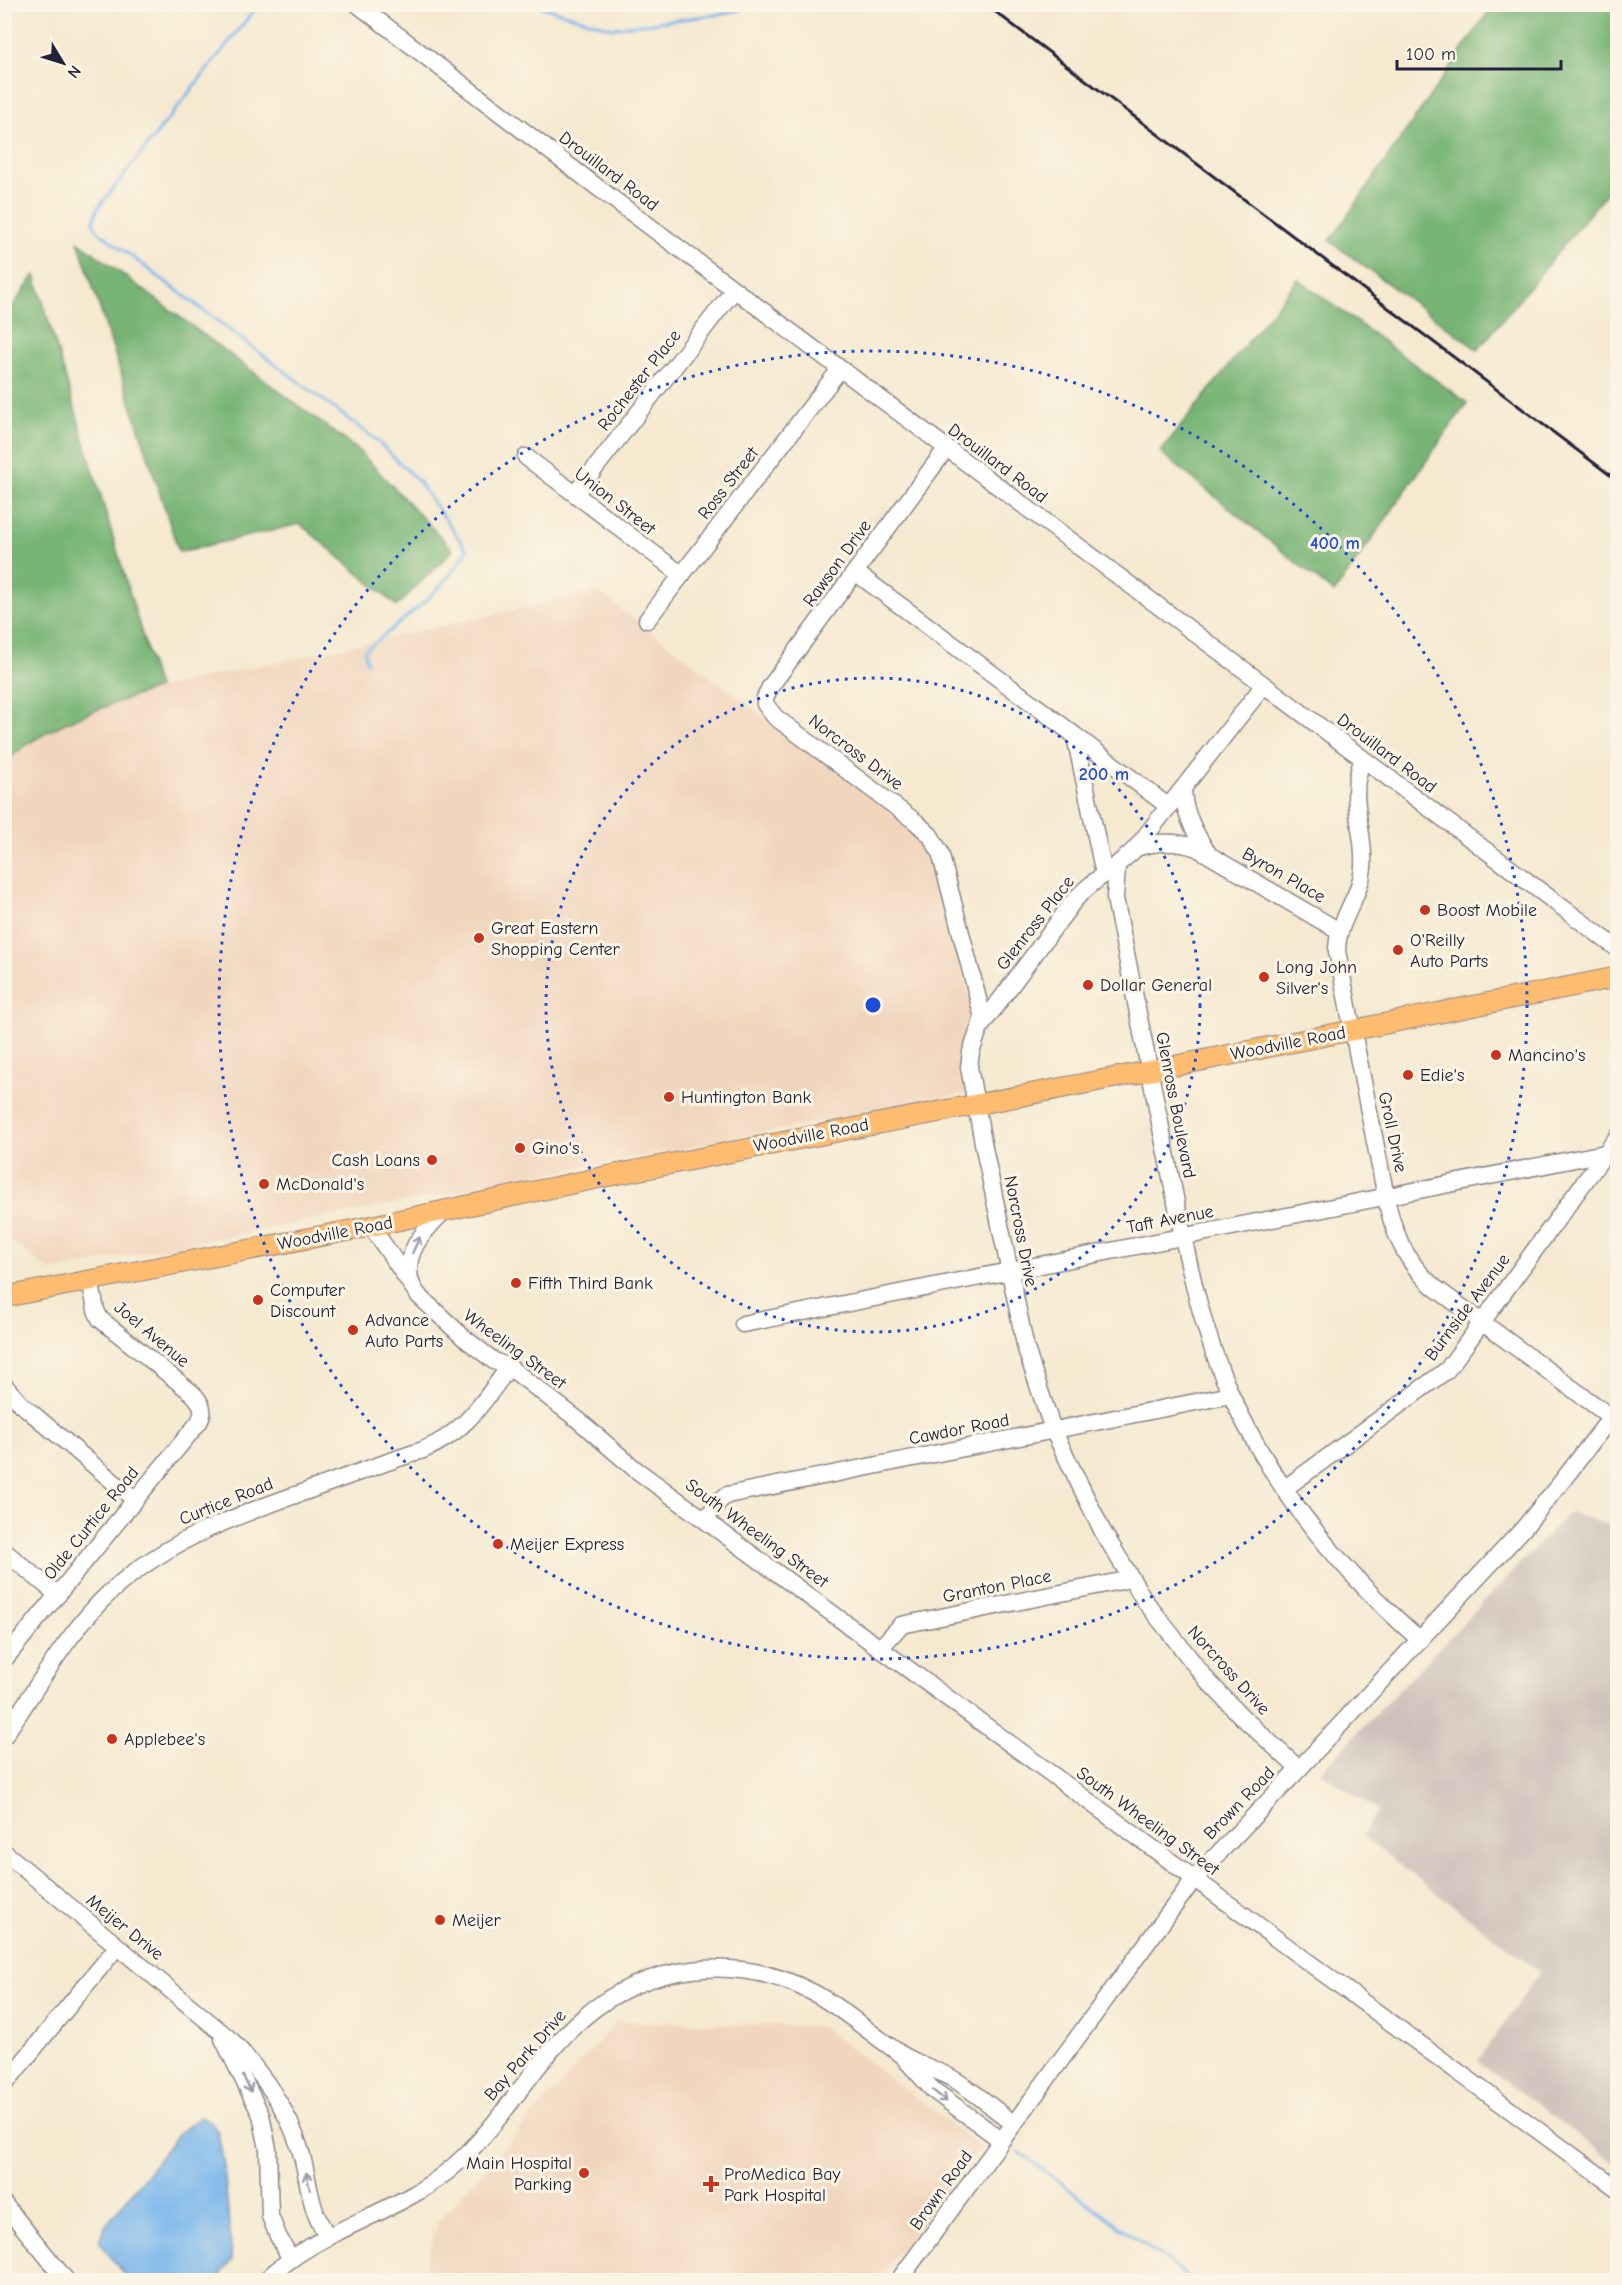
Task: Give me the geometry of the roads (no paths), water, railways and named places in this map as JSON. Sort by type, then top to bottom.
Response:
[{"type":"main road","name":"Woodville Road","points":[[4,1298],[371,1226],[817,1134],[1149,1071],[1617,977]]},
{"type":"street","name":"Drouillard Road","points":[[357,4],[734,290],[1617,949]]},
{"type":"street","name":"Rochester Place","points":[[574,494],[734,290]]},
{"type":"street","name":"Ross Street","points":[[647,620],[840,369]]},
{"type":"street","name":"Rawson Drive","points":[[765,704],[770,687],[946,448]]},
{"type":"street","name":"Union Street","points":[[526,457],[682,575]]},
{"type":"street","points":[[855,572],[1169,807]]},
{"type":"street","points":[[1075,736],[1111,870],[1136,848],[1264,685]]},
{"type":"street","name":"Norcross Drive","points":[[765,704],[776,717],[916,822],[930,835],[940,852],[981,1011],[981,1026],[969,1059],[970,1076],[1026,1349],[1053,1430],[1087,1501],[1131,1579],[1162,1623],[1206,1679],[1241,1716],[1299,1769]]},
{"type":"street","name":"Groll Drive","points":[[1363,759],[1355,786],[1363,855],[1362,880],[1340,931],[1337,951],[1394,1230],[1409,1261],[1434,1287],[1614,1416]]},
{"type":"street","name":"Byron Place","points":[[1183,789],[1186,811],[1201,843],[1209,854]]},
{"type":"street","name":"Byron Place","points":[[1136,848],[1178,843],[1209,854],[1340,931]]},
{"type":"street","name":"Glenross Place","points":[[981,1026],[1073,902],[1088,885],[1111,870]]},
{"type":"street","name":"Glenross Boulevard","points":[[1111,870],[1149,1071],[1197,1302],[1231,1395],[1268,1465],[1313,1530],[1346,1568],[1420,1640]]},
{"type":"street","name":"Burnside Avenue","points":[[1284,1489],[1442,1375],[1617,1136]]},
{"type":"street","name":"Taft Avenue","points":[[742,1324],[1605,1153]]},
{"type":"street","points":[[413,1288],[410,1272],[414,1247],[421,1235],[444,1211]]},
{"type":"street","name":"Wheeling Street","points":[[371,1226],[413,1288],[463,1337],[494,1361],[509,1367],[656,1484]]},
{"type":"street","name":"Joel Avenue","points":[[90,1280],[100,1320],[185,1387],[200,1402],[203,1409]]},
{"type":"street","name":"Curtice Road","points":[[4,1736],[81,1624],[100,1602],[140,1568],[176,1544],[230,1518],[438,1443],[454,1434],[467,1422],[509,1367]]},
{"type":"street","points":[[4,1385],[21,1404],[135,1500]]},
{"type":"street","name":"Cawdor Road","points":[[706,1519],[718,1502],[727,1495],[1231,1395]]},
{"type":"street","name":"Olde Curtice Road","points":[[4,1660],[199,1422],[203,1409]]},
{"type":"street","name":"Brown Road","points":[[899,2280],[1194,1879],[1523,1529],[1614,1416]]},
{"type":"street","name":"South Wheeling Street","points":[[656,1484],[1617,2189]]},
{"type":"street","points":[[4,1551],[58,1595]]},
{"type":"street","name":"Granton Place","points":[[881,1647],[901,1625],[1131,1579]]},
{"type":"street","name":"Meijer Drive","points":[[4,1852],[221,2032],[243,2053],[277,2097],[296,2136],[315,2210],[328,2236]]},
{"type":"street","points":[[4,2085],[117,1947]]},
{"type":"street","name":"Bay Park Drive","points":[[266,2280],[291,2259],[328,2236],[418,2191],[447,2172],[471,2150],[576,2024],[617,1994],[651,1979],[675,1972],[708,1968],[744,1970],[773,1976],[815,1993],[900,2054],[956,2080],[1013,2123]]},
{"type":"street","name":"Meijer Drive","points":[[221,2032],[224,2045],[243,2077],[261,2115],[268,2149],[270,2216],[291,2259]]},
{"type":"street","name":"Bay Park Drive","points":[[900,2054],[933,2090],[1001,2140]]},
{"type":"street","points":[[4,2204],[66,2280]]},
{"type":"water","points":[[200,2117],[210,2121],[218,2133],[224,2166],[232,2260],[217,2280],[128,2280],[99,2241],[104,2228],[180,2132]]},
{"type":"waterway","points":[[259,4],[98,208],[93,223],[99,232],[375,439],[418,481],[467,550],[458,565],[434,592],[364,651],[367,662]]},
{"type":"waterway","points":[[532,4],[612,28],[730,13],[755,4]]},
{"type":"waterway","points":[[1019,2152],[1192,2280]]},
{"type":"railway","points":[[985,4],[1618,481]]},
{"type":"place","name":"Boost Mobile","points":[[1425,910]]},
{"type":"place","name":"Great Eastern Shopping Center","points":[[479,938]]},
{"type":"place","name":"O'Reilly Auto Parts","points":[[1398,950]]},
{"type":"place","name":"Long John Silver's","points":[[1264,977]]},
{"type":"place","name":"Dollar General","points":[[1088,985]]},
{"type":"place","name":"Mancino's","points":[[1496,1055]]},
{"type":"place","name":"Edie's","points":[[1408,1075]]},
{"type":"place","name":"Huntington Bank","points":[[669,1097]]},
{"type":"place","name":"Gino's","points":[[520,1148]]},
{"type":"place","name":"Cash Loans","points":[[432,1160]]},
{"type":"place","name":"McDonald's","points":[[264,1184]]},
{"type":"place","name":"Fifth Third Bank","points":[[516,1283]]},
{"type":"place","name":"Computer Discount","points":[[258,1300]]},
{"type":"place","name":"Advance Auto Parts","points":[[353,1330]]},
{"type":"place","name":"Meijer Express","points":[[498,1544]]},
{"type":"place","name":"Applebee's","points":[[112,1739]]},
{"type":"place","name":"Meijer","points":[[440,1920]]},
{"type":"place","name":"Main Hospital Parking","points":[[584,2173]]},
{"type":"place","name":"ProMedica Bay Park Hospital","points":[[711,2184]]}]
